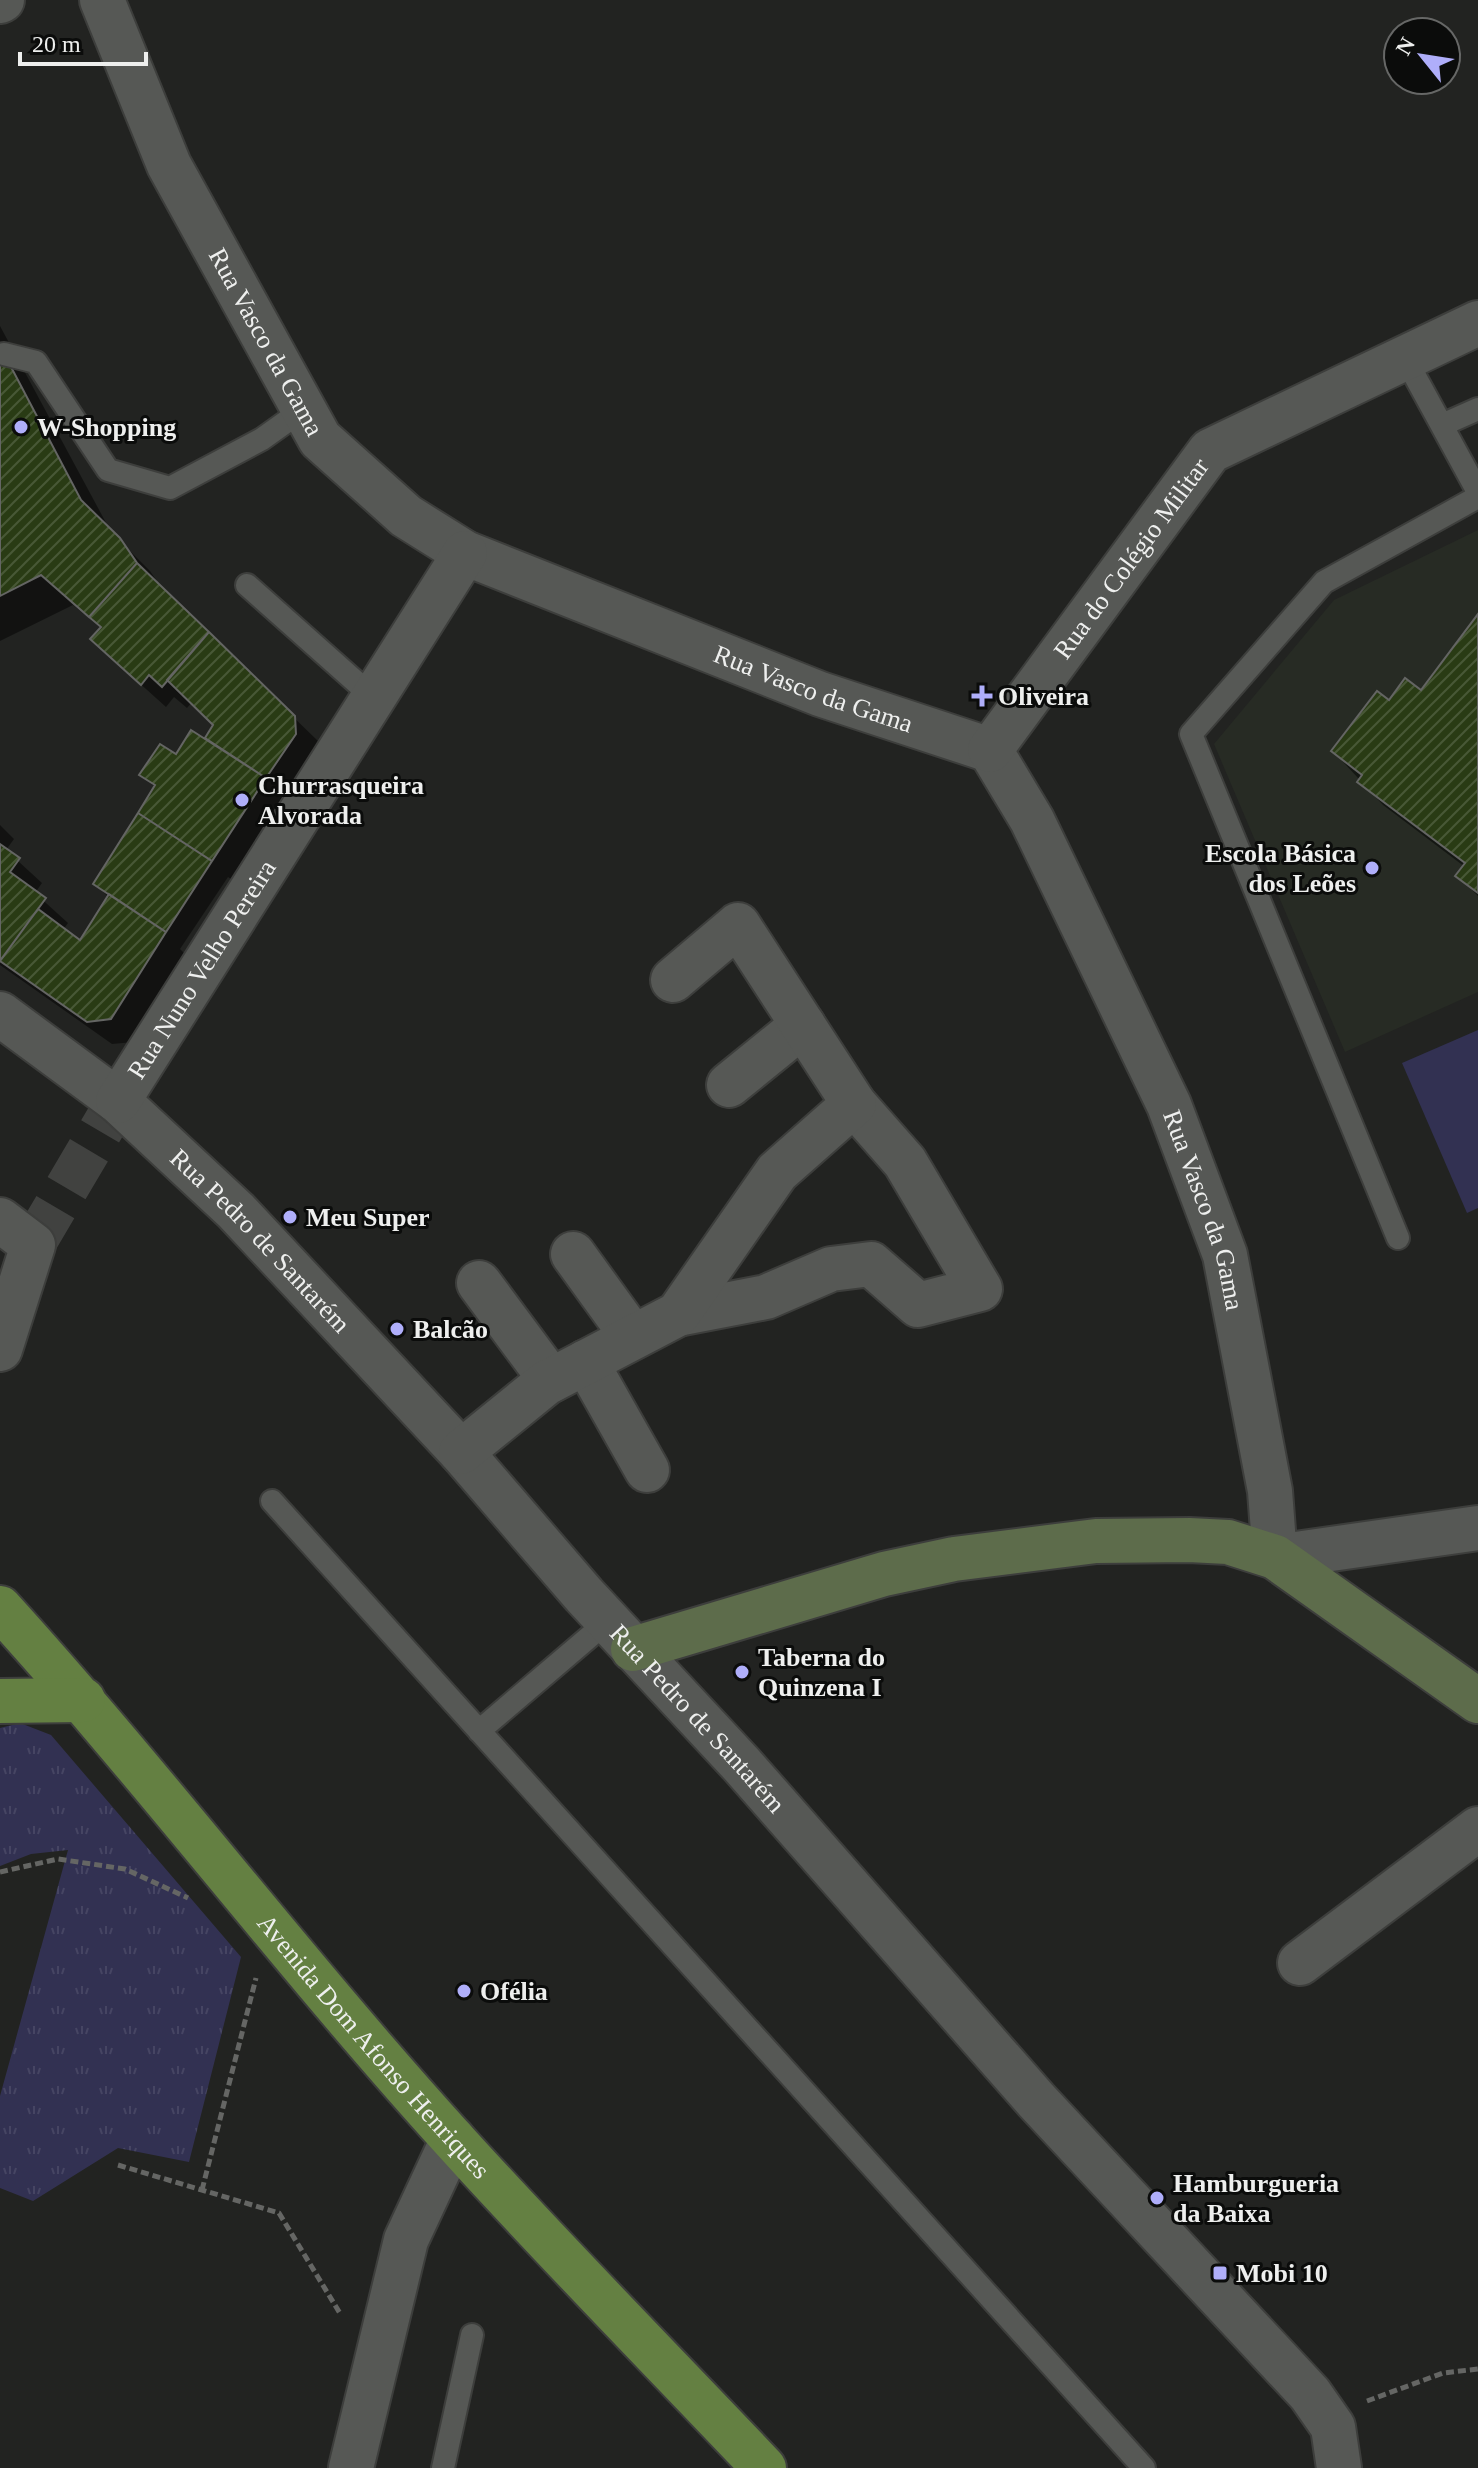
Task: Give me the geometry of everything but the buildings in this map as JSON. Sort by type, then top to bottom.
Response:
[{"type":"main road","name":"Avenida Dom Afonso Henriques","points":[[0,1608],[83,1700],[309,1975],[453,2139],[764,2468]]},
{"type":"main road","points":[[0,1701],[83,1700]]},
{"type":"street","name":"Rua Vasco da Gama","points":[[102,0],[169,165],[320,439],[406,516],[465,553],[820,694],[990,750],[1032,820],[1169,1105],[1225,1255],[1270,1491],[1275,1557]]},
{"type":"street","name":"Rua do Colégio Militar","points":[[990,750],[1210,451],[1478,323]]},
{"type":"street","name":"Rua Nuno Velho Pereira","points":[[118,1101],[465,553]]},
{"type":"street","points":[[461,1452],[569,1371],[678,1314],[766,1297],[831,1269],[871,1264],[918,1305],[980,1289],[905,1162],[854,1104],[738,925],[673,980]]},
{"type":"street","name":"Rua Pedro de Santarém","points":[[0,1014],[118,1101],[236,1211],[461,1452],[621,1635],[742,1765],[1036,2100],[1310,2394],[1333,2427],[1339,2468]]},
{"type":"street","points":[[729,1085],[803,1025]]},
{"type":"street","points":[[678,1314],[777,1172],[854,1104]]},
{"type":"street","points":[[0,1220],[33,1245],[0,1349]]},
{"type":"street","points":[[573,1254],[633,1337]]},
{"type":"street","points":[[479,1283],[569,1371],[647,1470]]},
{"type":"street","points":[[1275,1557],[1478,1528]]},
{"type":"street","points":[[621,1635],[884,1574],[1018,1548],[1096,1541],[1228,1542],[1275,1557],[1478,1701]]},
{"type":"street","points":[[1300,1963],[1478,1829]]},
{"type":"street","points":[[351,2468],[406,2240],[453,2139]]},
{"type":"lane","points":[[4,354],[36,362],[108,470],[170,488],[262,439],[304,409]]},
{"type":"lane","points":[[1398,1238],[1191,734],[1324,582],[1478,494],[1405,358]]},
{"type":"lane","points":[[1442,425],[1478,409]]},
{"type":"lane","points":[[247,585],[374,698]]},
{"type":"lane","points":[[272,1501],[1144,2468]]},
{"type":"lane","points":[[479,1731],[621,1635]]},
{"type":"lane","points":[[443,2468],[472,2335]]},
{"type":"path","points":[[0,1872],[58,1859],[125,1869],[196,1901]]},
{"type":"path","points":[[202,2190],[258,1968]]},
{"type":"path","points":[[118,2165],[279,2213],[341,2315]]},
{"type":"path","points":[[1355,2392],[1366,2402],[1443,2373],[1478,2369]]},
{"type":"shaded area","name":"Escola Básica dos Leões","points":[[1478,530],[1478,992],[1345,1052],[1214,744],[1334,600]]},
{"type":"green space","points":[[1478,1030],[1478,1208],[1467,1213],[1402,1063]]},
{"type":"green space","points":[[20,1723],[51,1735],[241,1957],[189,2162],[118,2148],[33,2201],[0,2188],[0,2096],[68,1850],[31,1854],[0,1866],[0,1728]]},
{"type":"tunnel","points":[[33,1245],[118,1101]]},
{"type":"place","name":"W-Shopping","points":[[21,427]]},
{"type":"place","name":"Oliveira","points":[[982,696]]},
{"type":"place","name":"Churrasqueira Alvorada","points":[[242,800]]},
{"type":"place","name":"Escola Básica dos Leões","points":[[1372,868]]},
{"type":"place","name":"Meu Super","points":[[290,1217]]},
{"type":"place","name":"Balcão","points":[[397,1329]]},
{"type":"place","name":"Taberna do Quinzena I","points":[[742,1672]]},
{"type":"place","name":"Ofélia","points":[[464,1991]]},
{"type":"place","name":"Hamburgueria da Baixa","points":[[1157,2198]]},
{"type":"place","name":"Mobi 10","points":[[1220,2273]]}]
